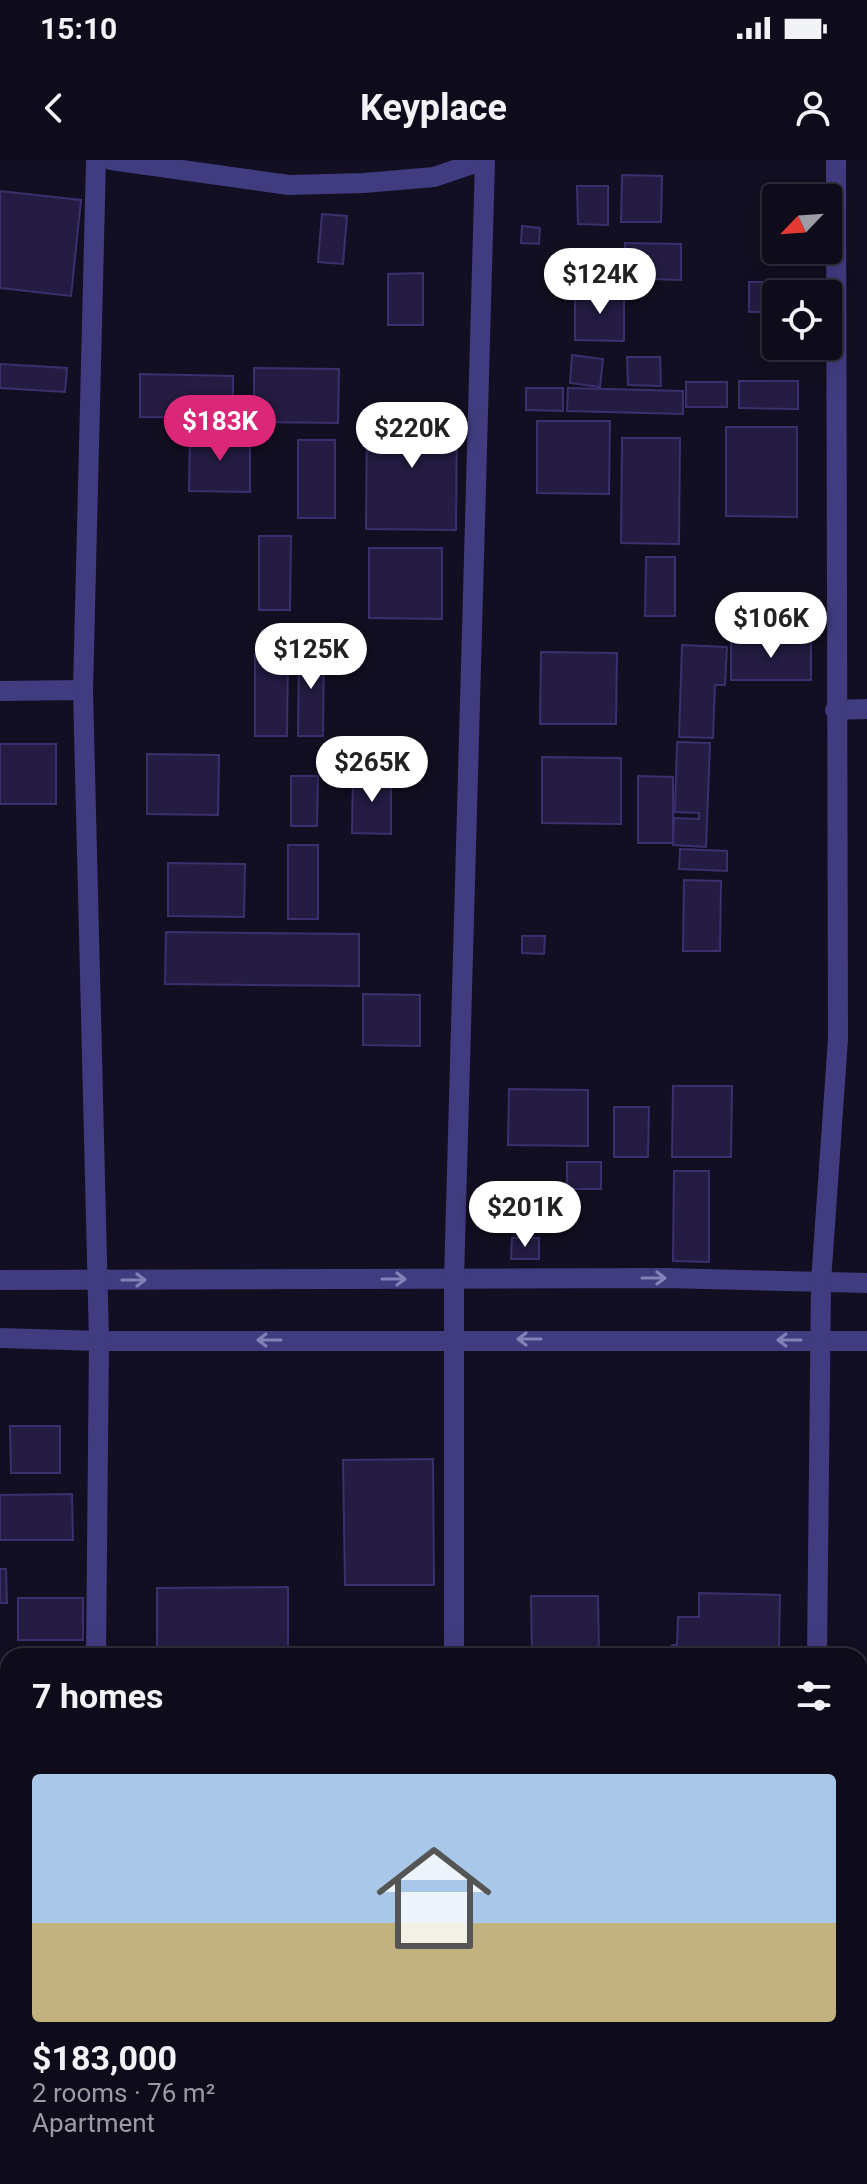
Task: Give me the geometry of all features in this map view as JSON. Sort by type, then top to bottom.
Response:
[{"type":"street","points":[[96,160],[83,690],[99,1341],[96,1648]]},
{"type":"street","points":[[111,160],[289,185],[434,177],[484,160],[454,1279],[454,1648]]},
{"type":"street","points":[[817,1648],[821,1282],[838,1039],[836,160]]},
{"type":"street","points":[[0,691],[83,690]]},
{"type":"street","points":[[835,710],[867,709]]},
{"type":"street","points":[[0,1280],[665,1278],[867,1283]]},
{"type":"street","points":[[0,1338],[99,1341],[867,1341]]},
{"type":"building","points":[[622,175],[662,176],[661,222],[621,222]]},
{"type":"building","points":[[577,186],[608,186],[608,225],[578,224]]},
{"type":"building","points":[[0,191],[81,200],[71,296],[0,288]]},
{"type":"building","points":[[322,214],[347,216],[343,264],[318,262]]},
{"type":"building","points":[[522,226],[540,228],[539,244],[521,243]]},
{"type":"building","points":[[625,243],[681,244],[681,280],[625,278]]},
{"type":"building","points":[[423,273],[423,325],[388,325],[388,274]]},
{"type":"building","points":[[749,282],[762,282],[762,312],[749,312]]},
{"type":"building","points":[[575,291],[624,291],[624,341],[575,340]]},
{"type":"building","points":[[572,355],[603,359],[600,387],[570,383]]},
{"type":"building","points":[[627,357],[660,357],[661,386],[628,385]]},
{"type":"building","points":[[0,364],[67,368],[65,392],[0,388]]},
{"type":"building","points":[[254,368],[339,369],[338,423],[254,422]]},
{"type":"building","points":[[140,374],[233,376],[233,418],[140,417]]},
{"type":"building","points":[[739,381],[798,381],[798,409],[739,408]]},
{"type":"building","points":[[686,382],[727,382],[727,407],[686,407]]},
{"type":"building","points":[[526,388],[563,388],[563,411],[526,410]]},
{"type":"building","points":[[568,388],[683,391],[683,414],[567,411]]},
{"type":"building","points":[[367,409],[457,410],[456,530],[366,529]]},
{"type":"building","points":[[537,421],[610,421],[609,494],[537,493]]},
{"type":"building","points":[[726,427],[797,427],[797,517],[726,516]]},
{"type":"building","points":[[190,434],[250,434],[250,492],[189,491]]},
{"type":"building","points":[[622,438],[680,438],[679,544],[621,543]]},
{"type":"building","points":[[298,440],[335,440],[335,518],[298,518]]},
{"type":"building","points":[[259,536],[291,536],[290,610],[259,610]]},
{"type":"building","points":[[369,548],[442,548],[442,619],[369,618]]},
{"type":"building","points":[[646,557],[675,557],[675,616],[645,616]]},
{"type":"building","points":[[731,640],[811,641],[811,680],[731,680]]},
{"type":"building","points":[[682,645],[727,647],[725,685],[715,685],[713,738],[679,737]]},
{"type":"building","points":[[299,646],[324,646],[323,736],[298,736]]},
{"type":"building","points":[[541,652],[617,653],[616,724],[540,724]]},
{"type":"building","points":[[255,655],[288,656],[287,736],[255,736]]},
{"type":"building","points":[[677,742],[710,743],[706,847],[673,845],[674,818],[699,819],[699,813],[675,812]]},
{"type":"building","points":[[0,744],[56,744],[56,804],[0,804]]},
{"type":"building","points":[[147,754],[219,755],[218,815],[147,814]]},
{"type":"building","points":[[542,757],[621,758],[621,824],[542,823]]},
{"type":"building","points":[[353,774],[391,775],[391,834],[352,833]]},
{"type":"building","points":[[291,776],[318,776],[317,826],[291,826]]},
{"type":"building","points":[[638,776],[673,777],[673,843],[638,843]]},
{"type":"building","points":[[288,845],[318,845],[318,919],[288,919]]},
{"type":"building","points":[[680,849],[727,851],[727,871],[679,869]]},
{"type":"building","points":[[168,863],[245,864],[244,917],[168,916]]},
{"type":"building","points":[[684,880],[721,881],[720,951],[683,951]]},
{"type":"building","points":[[166,932],[359,934],[359,986],[165,984]]},
{"type":"building","points":[[522,936],[545,936],[544,954],[522,953]]},
{"type":"building","points":[[363,994],[420,995],[420,1046],[363,1045]]},
{"type":"building","points":[[673,1086],[732,1086],[731,1157],[672,1157]]},
{"type":"building","points":[[509,1089],[588,1090],[588,1146],[508,1145]]},
{"type":"building","points":[[614,1107],[649,1107],[648,1157],[614,1157]]},
{"type":"building","points":[[567,1162],[601,1162],[601,1189],[567,1189]]},
{"type":"building","points":[[674,1171],[709,1171],[709,1262],[673,1261]]},
{"type":"building","points":[[512,1238],[539,1238],[539,1259],[511,1259]]},
{"type":"building","points":[[10,1426],[60,1426],[60,1473],[11,1473]]},
{"type":"building","points":[[433,1459],[434,1585],[345,1585],[343,1460]]},
{"type":"building","points":[[72,1494],[73,1540],[0,1540],[0,1495]]},
{"type":"building","points":[[0,1569],[6,1569],[7,1603],[0,1603]]},
{"type":"building","points":[[288,1587],[288,1648],[157,1648],[157,1588]]},
{"type":"building","points":[[699,1593],[780,1595],[779,1648],[672,1648],[672,1645],[677,1645],[678,1617],[699,1617]]},
{"type":"building","points":[[531,1596],[598,1596],[599,1648],[532,1648]]},
{"type":"building","points":[[18,1598],[83,1598],[83,1640],[18,1640]]}]
